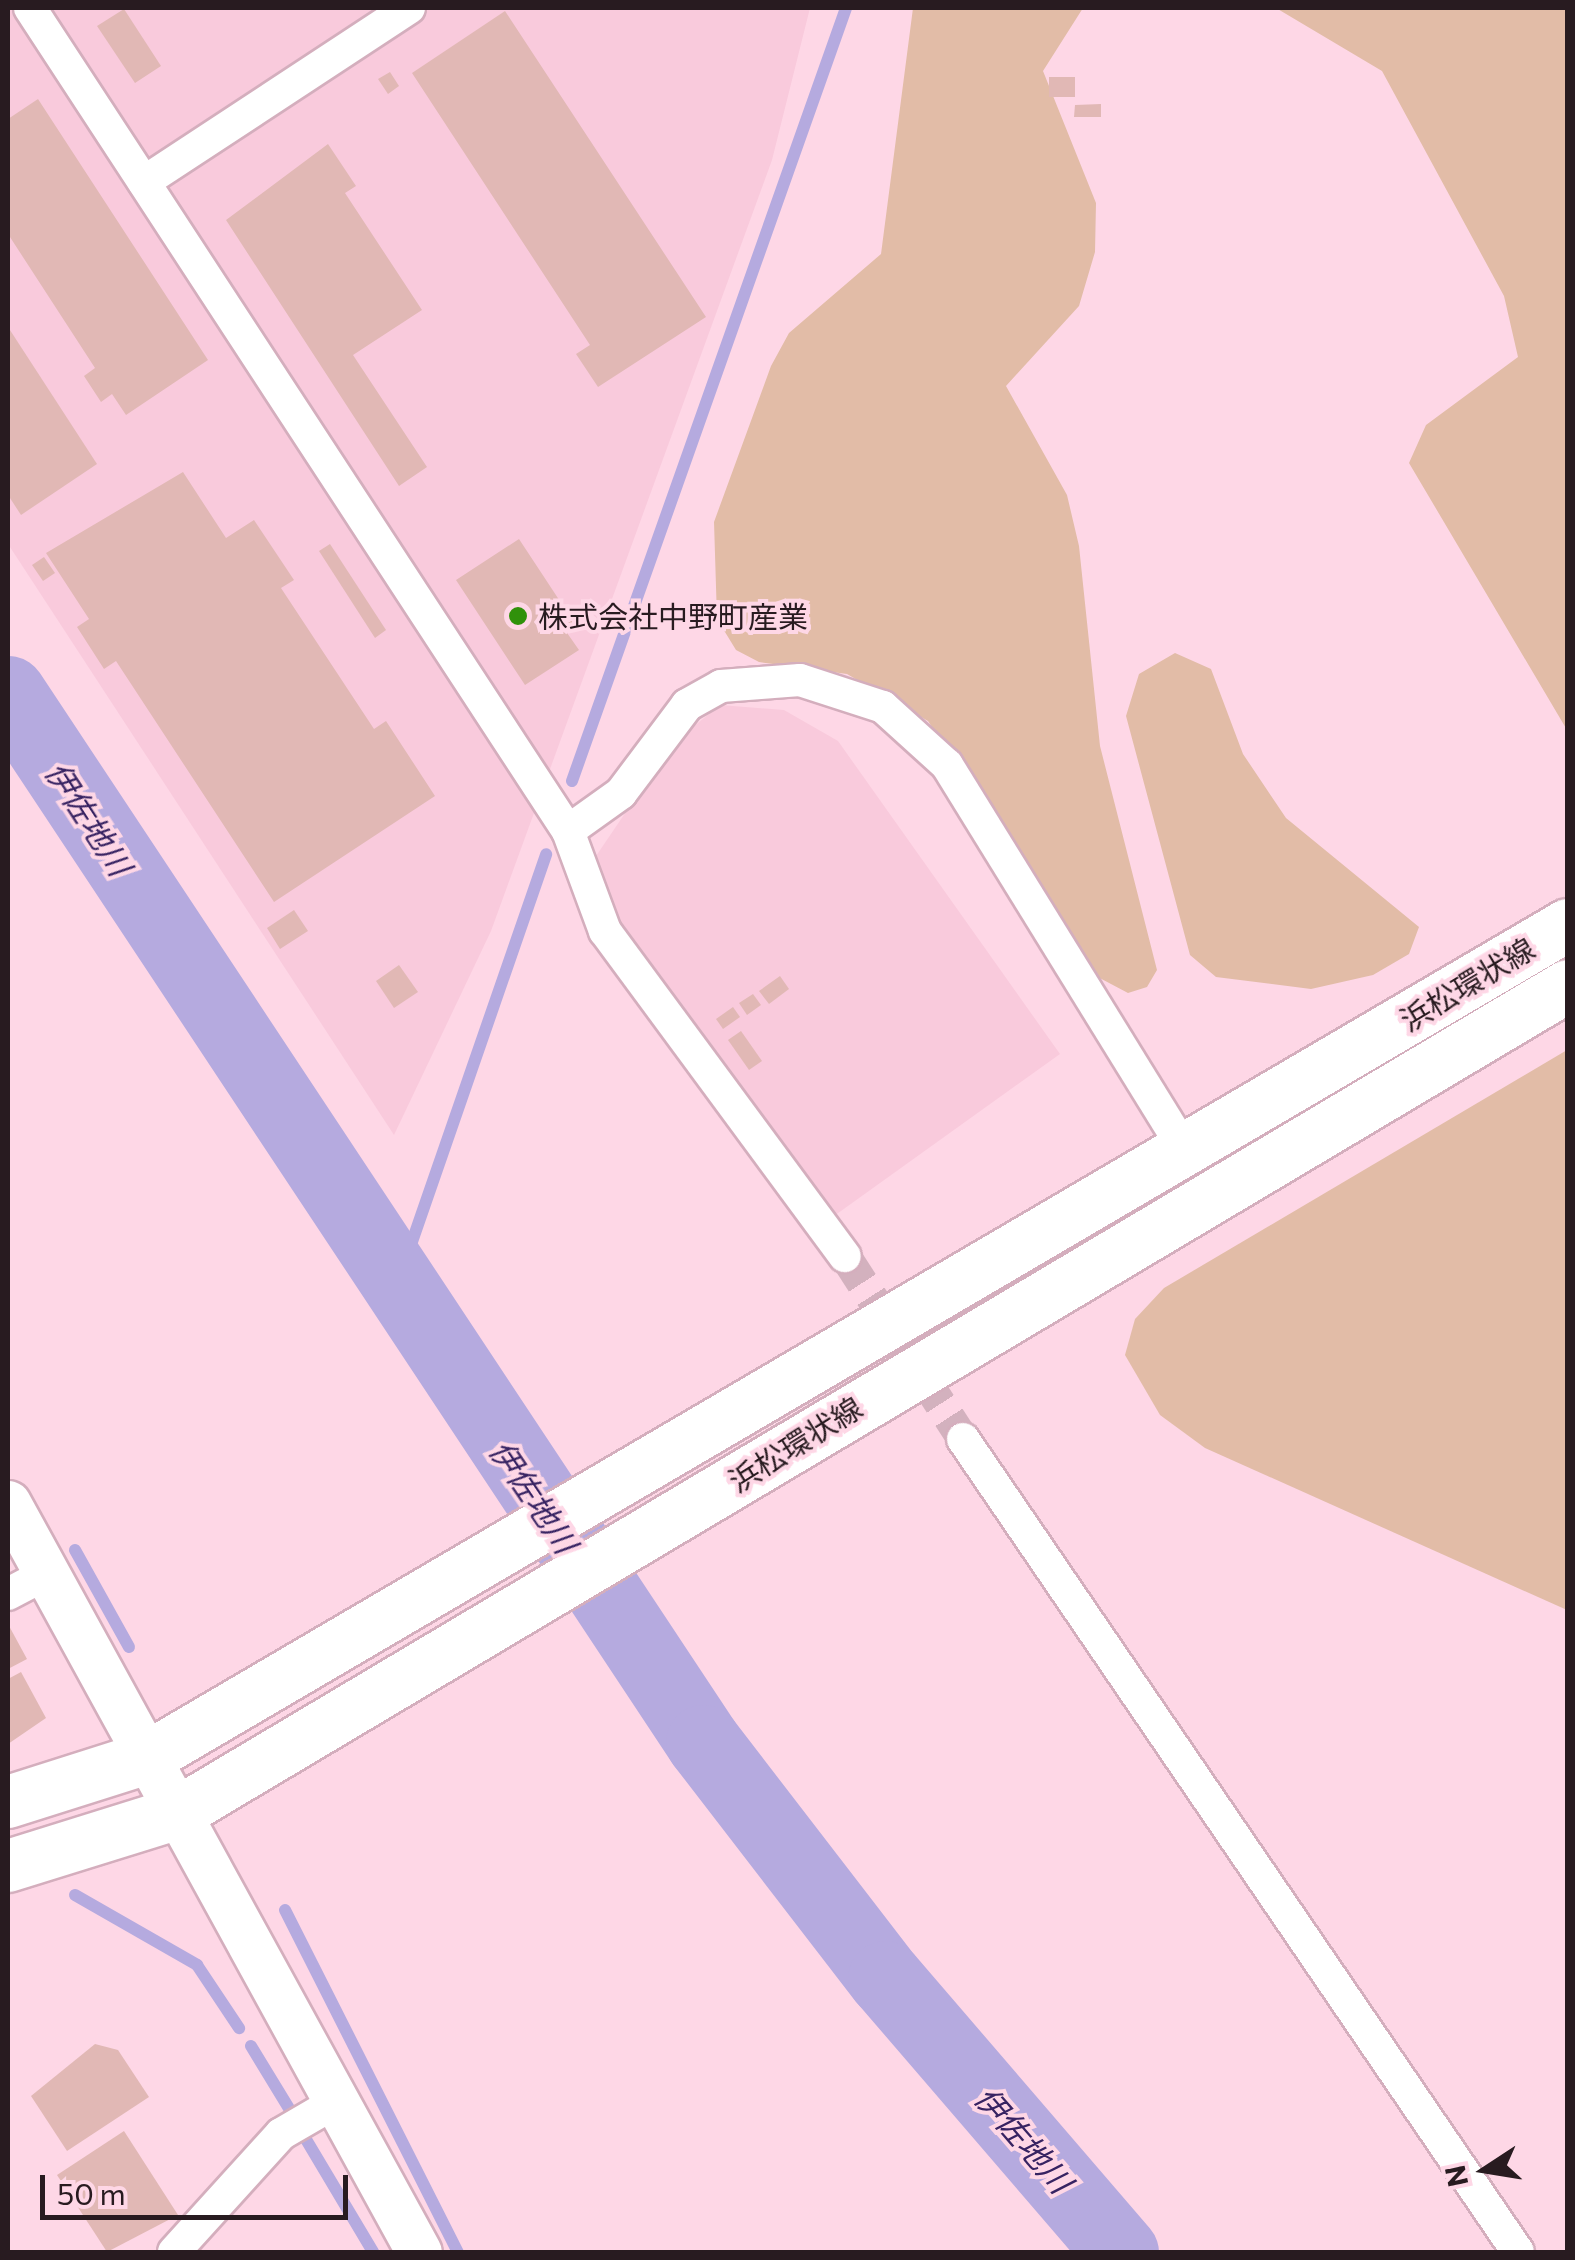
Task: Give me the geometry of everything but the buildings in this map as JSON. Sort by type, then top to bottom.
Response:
[{"type":"main road","name":"浜松環状線","points":[[8,1802],[148,1758],[1568,925]]},
{"type":"main road","name":"浜松環状線","points":[[8,1866],[178,1813],[534,1605],[1568,986]]},
{"type":"street","points":[[30,8],[568,831],[605,931],[844,1256]]},
{"type":"street","points":[[144,182],[409,8]]},
{"type":"street","points":[[568,831],[621,793],[687,706],[722,686],[800,680],[882,706],[947,766],[1185,1151]]},
{"type":"street","points":[[963,1439],[1518,2252]]},
{"type":"street","points":[[8,1503],[27,1584],[148,1758],[419,2252]]},
{"type":"street","points":[[174,2252],[281,2134],[336,2102]]},
{"type":"shaded area","points":[[8,8],[810,8],[772,160],[491,931],[394,1135],[8,544]]},
{"type":"shaded area","points":[[913,8],[1083,8],[1043,71],[1096,203],[1095,252],[1079,306],[1006,386],[1067,495],[1079,546],[1100,746],[1157,970],[1147,987],[1128,993],[1094,975],[928,721],[847,674],[759,662],[736,650],[717,619],[714,522],[771,366],[789,333],[881,254]]},
{"type":"shaded area","points":[[1276,8],[1567,8],[1567,730],[1409,463],[1426,425],[1518,357],[1504,296],[1382,71]]},
{"type":"shaded area","points":[[1175,653],[1211,669],[1243,754],[1286,818],[1419,927],[1409,954],[1373,975],[1311,989],[1216,977],[1190,955],[1126,716],[1139,674]]},
{"type":"shaded area","points":[[720,705],[784,710],[838,741],[1060,1054],[834,1216],[618,923],[594,859],[672,744]]},
{"type":"shaded area","points":[[1567,1050],[1567,1610],[1205,1448],[1160,1415],[1125,1355],[1135,1319],[1164,1288]]},
{"type":"waterway","points":[[572,781],[846,8]]},
{"type":"waterway","name":"伊佐地川","points":[[8,693],[703,1742],[885,1978],[1121,2252]]},
{"type":"waterway","points":[[396,1288],[546,854]]},
{"type":"waterway","points":[[75,1550],[129,1647]]},
{"type":"waterway","points":[[75,1895],[197,1965],[239,2028]]},
{"type":"waterway","points":[[285,1910],[458,2252]]},
{"type":"waterway","points":[[251,2046],[293,2115]]},
{"type":"waterway","points":[[301,2131],[373,2252]]},
{"type":"tunnel","points":[[845,1256],[963,1439]]},
{"type":"place","name":"株式会社中野町産業","points":[[518,616]]}]
